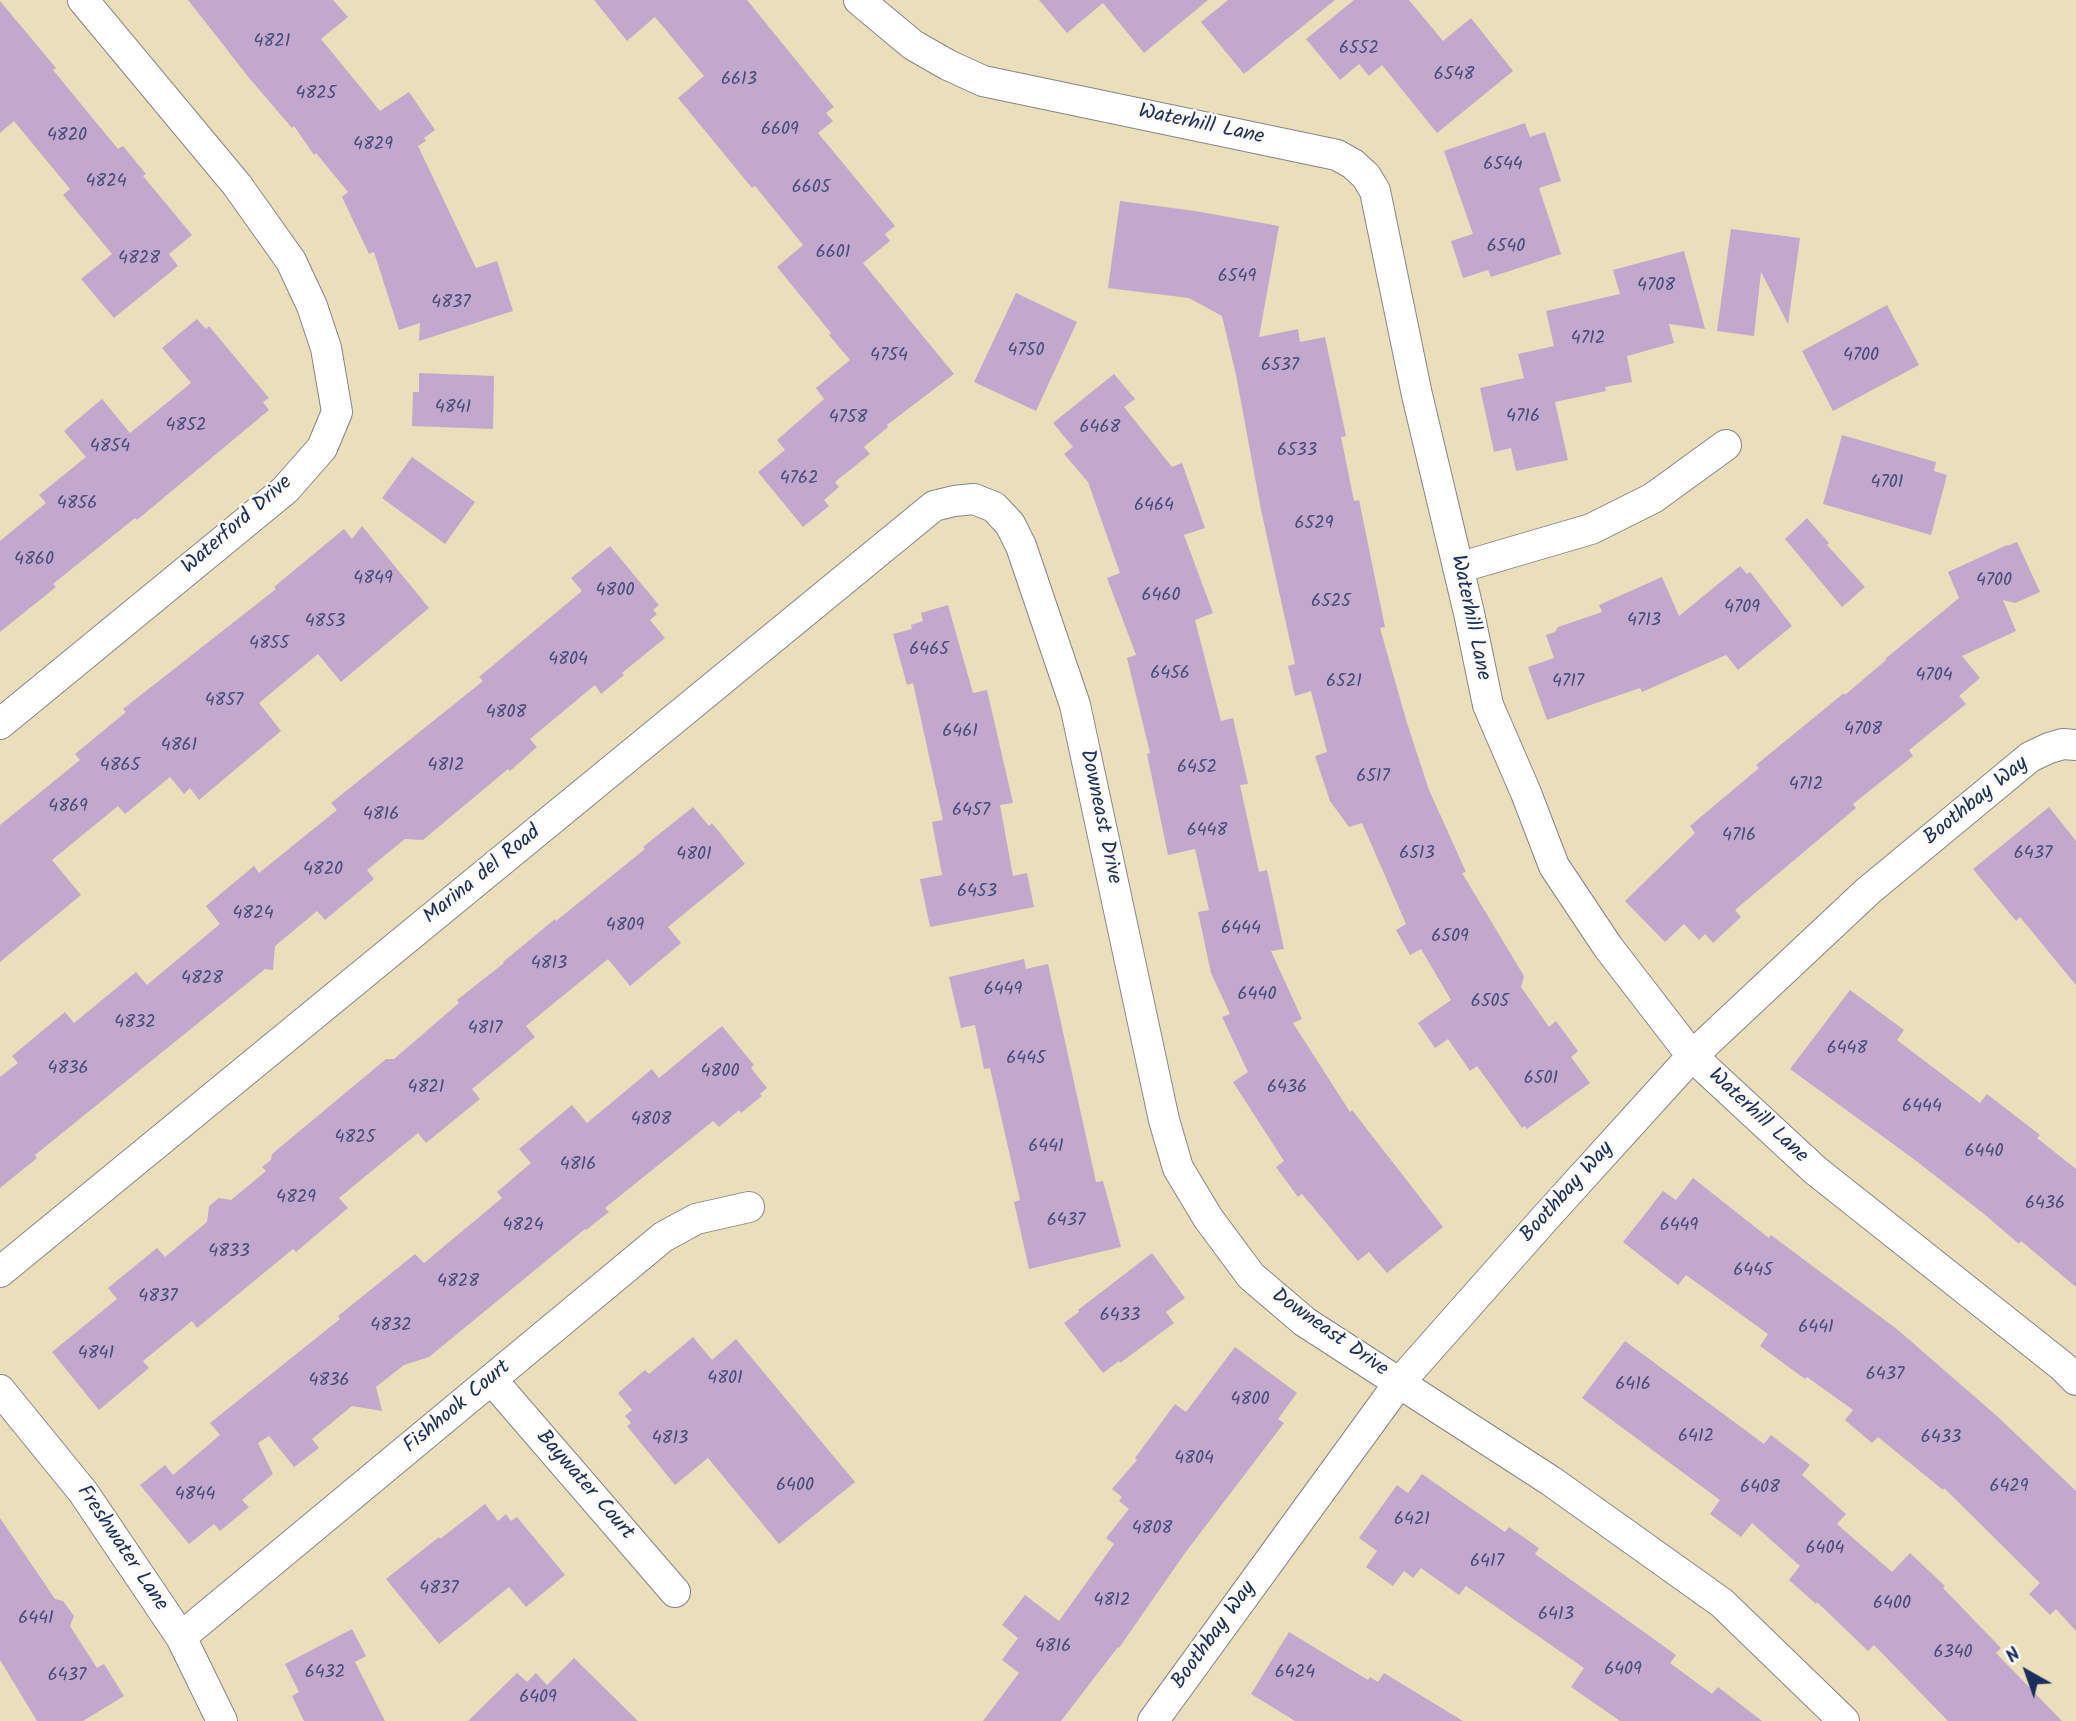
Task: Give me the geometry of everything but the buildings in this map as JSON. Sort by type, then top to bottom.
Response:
[{"type":"street","name":"Waterford Drive","points":[[0,724],[285,490],[322,448],[337,412],[326,348],[312,306],[290,261],[237,185],[83,0]]},
{"type":"street","name":"Waterhill Lane","points":[[859,0],[913,45],[983,81],[1337,155],[1366,176],[1375,191],[1417,395],[1488,705],[1554,866],[1608,947],[1692,1056],[1815,1170],[2062,1366],[2076,1380]]},
{"type":"street","points":[[1458,568],[1591,529],[1653,498],[1726,445]]},
{"type":"street","name":"Marina del Road","points":[[0,1272],[934,506],[974,499]]},
{"type":"street","name":"Downeast Drive","points":[[974,499],[994,508],[1010,524],[1021,546],[1075,705],[1164,1120],[1178,1168],[1208,1218],[1251,1276],[1305,1322],[1551,1481],[1722,1603],[1844,1721]]},
{"type":"street","name":"Boothbay Way","points":[[1153,1721],[1399,1382],[1692,1056],[1868,891],[2031,757],[2049,748],[2070,744]]},
{"type":"street","name":"Fishhook Court","points":[[181,1637],[663,1237],[696,1219],[749,1208]]},
{"type":"street","name":"Baywater Court","points":[[492,1380],[675,1592]]},
{"type":"street","name":"Freshwater Lane","points":[[0,1390],[83,1492],[181,1637],[222,1721]]}]
